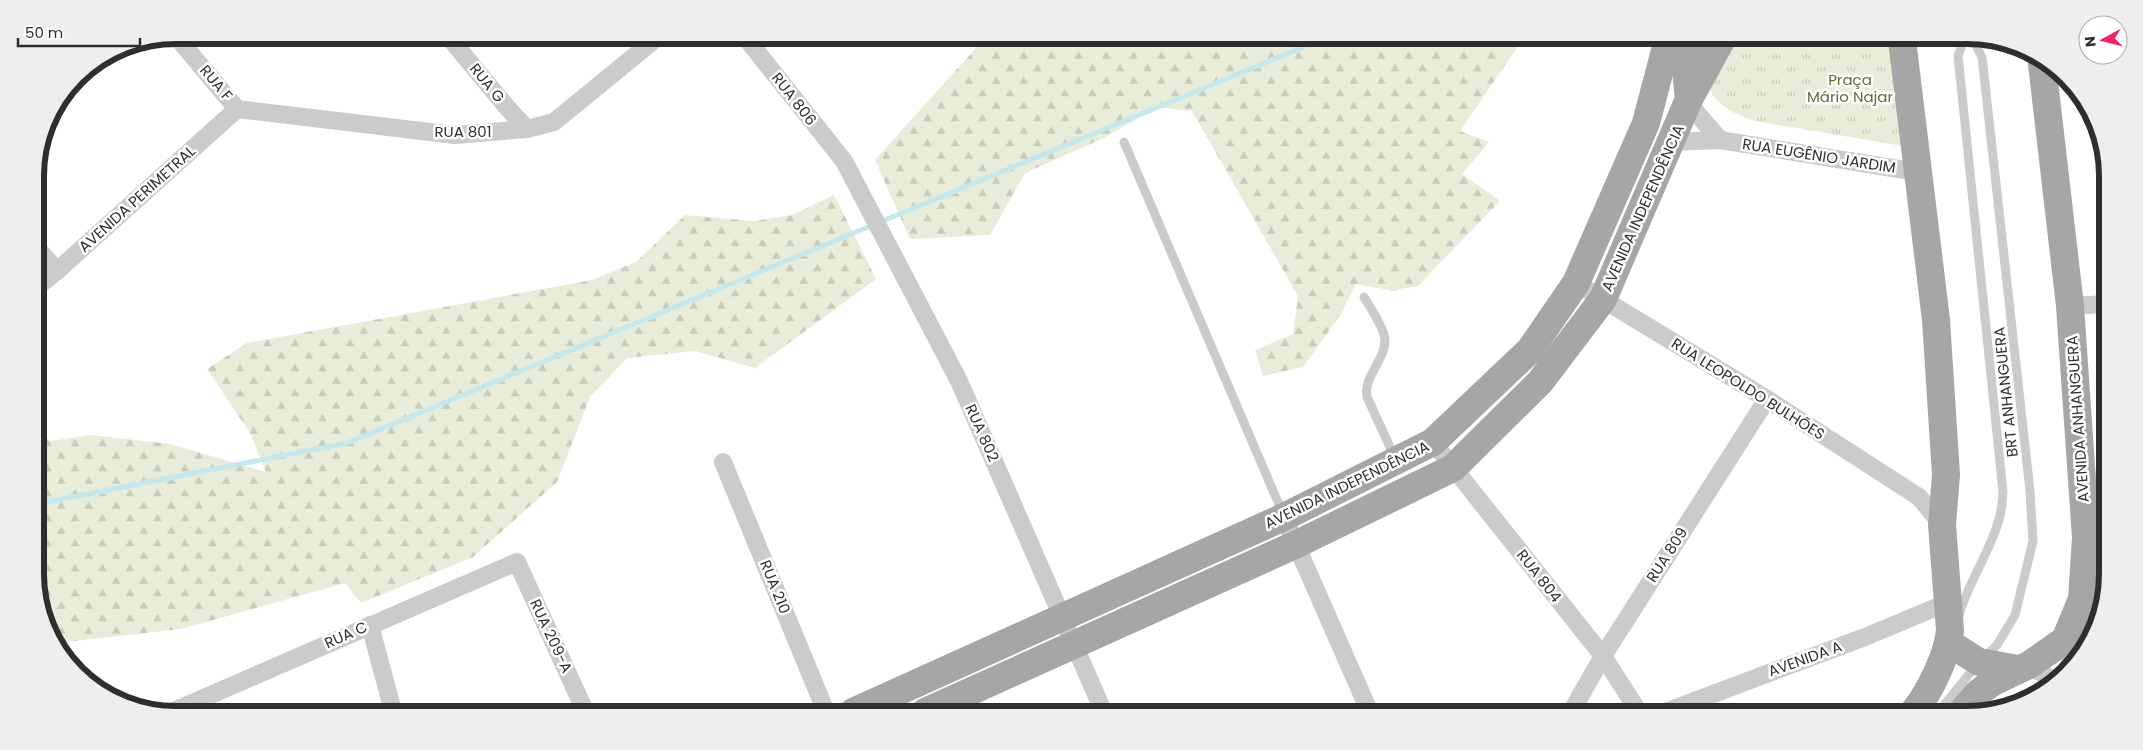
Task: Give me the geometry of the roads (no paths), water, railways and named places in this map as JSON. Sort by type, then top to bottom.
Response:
[{"type":"main road","name":"AVENIDA INDEPENDÊNCIA","points":[[866,706],[1284,516],[1433,442],[1530,350],[1576,283],[1646,122],[1666,44]]},
{"type":"main road","points":[[1690,99],[1685,61],[1694,44]]},
{"type":"main road","name":"AVENIDA INDEPENDÊNCIA","points":[[938,706],[1297,544],[1453,468],[1540,382],[1603,299],[1690,99],[1719,44]]},
{"type":"main road","points":[[1902,44],[1936,320],[1946,476],[1942,525],[1952,644],[1918,706]]},
{"type":"main road","name":"AVENIDA ANHANGUERA","points":[[1966,706],[1978,693],[1993,682],[2024,667],[2069,653],[2082,599],[2094,570],[2095,537],[2042,68]]},
{"type":"main road","points":[[1952,644],[1979,662],[2024,667]]},
{"type":"street","name":"RUA F","points":[[183,44],[237,108]]},
{"type":"street","name":"RUA G","points":[[454,44],[504,106],[527,129]]},
{"type":"street","name":"RUA 801","points":[[237,108],[455,135],[527,129],[554,122],[649,44]]},
{"type":"street","name":"RUA 806","points":[[751,44],[844,161]]},
{"type":"street","points":[[1690,99],[1695,111],[1720,140]]},
{"type":"street","name":"AVENIDA PERIMETRAL","points":[[44,282],[237,108]]},
{"type":"street","name":"RUA EUGÊNIO JARDIM","points":[[1672,142],[1720,140],[1917,172]]},
{"type":"street","name":"RUA 802","points":[[844,161],[959,381],[1101,706]]},
{"type":"street","points":[[44,256],[57,271]]},
{"type":"street","name":"RUA LEOPOLDO BULHÕES","points":[[1576,283],[1767,399],[1919,497],[1942,525]]},
{"type":"street","points":[[2070,306],[2099,304]]},
{"type":"street","name":"RUA 809","points":[[1575,706],[1603,656],[1767,399]]},
{"type":"street","name":"RUA 804","points":[[1433,442],[1603,656],[1635,706]]},
{"type":"street","name":"RUA 210","points":[[723,462],[824,706]]},
{"type":"street","points":[[1919,497],[1946,476]]},
{"type":"street","points":[[1284,516],[1367,706]]},
{"type":"street","name":"RUA C","points":[[185,706],[370,624],[517,562]]},
{"type":"street","name":"RUA 209-A","points":[[517,562],[584,706]]},
{"type":"street","name":"AVENIDA A","points":[[1681,706],[1865,637],[1949,602]]},
{"type":"street","points":[[370,624],[392,706]]},
{"type":"street","points":[[2024,667],[2048,678]]},
{"type":"lane","name":"BRT ANHANGUERA","points":[[1947,676],[1952,644],[1963,600],[1990,544],[2000,518],[2003,492],[1958,56],[1962,44]]},
{"type":"lane","name":"BRT ANHANGUERA","points":[[1943,706],[1979,662],[1997,645],[2015,615],[2033,541],[2030,491],[1982,57],[1975,44]]},
{"type":"lane","points":[[1124,142],[1284,516]]},
{"type":"lane","points":[[1364,297],[1385,337],[1384,347],[1365,388],[1367,397],[1396,461]]},
{"type":"lane","points":[[1933,706],[1937,698]]},
{"type":"waterway","points":[[885,220],[1310,44]]},
{"type":"waterway","points":[[44,503],[347,443],[868,227]]},
{"type":"park label","name":"Praça Mário Najar","points":[[1850,88]]}]
